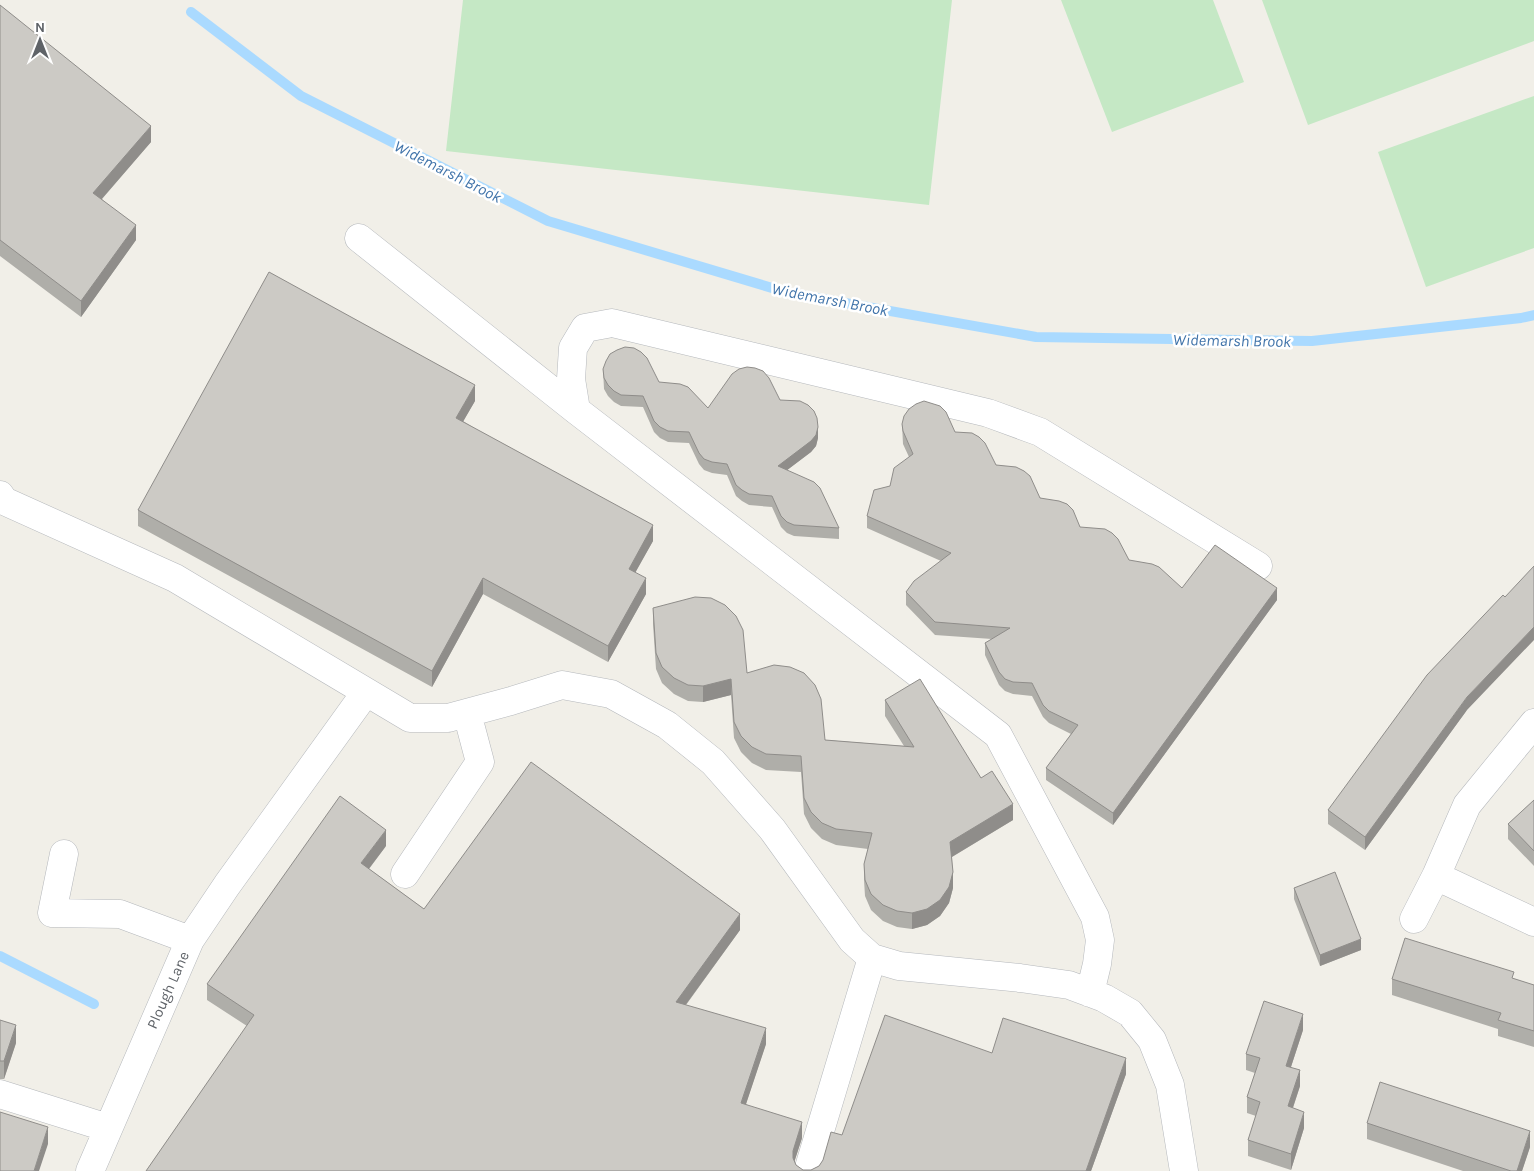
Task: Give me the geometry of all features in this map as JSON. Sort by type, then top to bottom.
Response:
[{"type":"street","points":[[360,238],[576,410],[998,735],[1095,916],[1100,940],[1090,993]]},
{"type":"street","points":[[576,410],[571,379],[572,348],[585,328],[612,323],[988,412],[1040,432],[1258,566]]},
{"type":"street","points":[[0,495],[4,501],[175,578],[410,718],[448,718],[562,685],[611,694],[667,725],[713,762],[772,829],[852,940],[872,958],[899,966],[1020,978],[1069,986],[1104,998],[1130,1013],[1152,1040],[1170,1084],[1184,1171]]},
{"type":"street","points":[[190,940],[232,877],[366,692]]},
{"type":"street","points":[[405,874],[480,762],[467,713]]},
{"type":"street","points":[[1414,919],[1436,876],[1467,806],[1534,723]]},
{"type":"street","name":"Plough Lane","points":[[64,854],[52,912],[120,914],[190,940],[90,1171]]},
{"type":"street","points":[[1436,876],[1534,922]]},
{"type":"street","points":[[808,1171],[872,958]]},
{"type":"street","points":[[0,1094],[108,1128]]},
{"type":"green space","points":[[463,0],[952,0],[929,205],[446,151]]},
{"type":"green space","points":[[1061,0],[1213,0],[1244,82],[1112,132]]},
{"type":"green space","points":[[1262,0],[1534,0],[1534,41],[1308,125]]},
{"type":"green space","points":[[1534,96],[1534,248],[1426,287],[1378,152]]},
{"type":"building","points":[[0,5],[151,126],[93,193],[136,225],[81,301],[0,240]]},
{"type":"building","points":[[269,272],[475,385],[456,418],[653,525],[629,569],[646,578],[608,646],[483,578],[432,671],[138,510]]},
{"type":"building","points":[[625,347],[634,348],[647,358],[659,382],[680,384],[688,387],[708,408],[732,374],[739,369],[747,367],[763,371],[769,378],[780,400],[800,401],[808,405],[814,411],[817,418],[818,427],[816,435],[778,466],[814,482],[820,488],[839,528],[794,525],[787,522],[781,516],[772,496],[749,494],[736,485],[727,464],[704,459],[689,432],[668,431],[660,427],[654,421],[643,396],[621,395],[614,391],[604,378],[603,369],[610,354]]},
{"type":"building","points":[[924,401],[940,406],[946,412],[955,432],[972,433],[979,437],[985,443],[996,465],[1016,467],[1030,476],[1040,498],[1067,504],[1073,510],[1080,527],[1105,529],[1112,533],[1118,539],[1129,560],[1159,567],[1182,588],[1215,545],[1277,588],[1113,813],[1046,768],[1078,725],[1049,711],[1043,705],[1032,683],[1013,682],[1005,679],[999,672],[985,643],[1010,628],[935,622],[906,592],[914,581],[951,553],[867,516],[874,490],[890,486],[894,468],[913,454],[902,424],[904,416],[909,409]]},
{"type":"building","points":[[1534,566],[1534,627],[1467,697],[1365,837],[1328,810],[1427,675],[1503,595],[1505,597]]},
{"type":"building","points":[[695,597],[711,598],[725,605],[736,616],[743,630],[747,673],[774,665],[790,667],[804,673],[815,685],[821,699],[825,740],[914,747],[885,700],[920,679],[981,778],[992,771],[1013,804],[950,842],[953,872],[949,887],[940,900],[927,909],[912,913],[897,911],[883,905],[871,894],[865,880],[864,864],[872,833],[836,829],[822,823],[811,812],[804,798],[801,756],[766,754],[752,747],[741,736],[734,722],[731,679],[703,686],[688,685],[674,678],[662,667],[656,653],[653,608]]},
{"type":"building","points":[[531,762],[740,914],[676,1002],[766,1028],[741,1103],[802,1122],[793,1151],[796,1165],[803,1170],[811,1170],[819,1166],[823,1160],[831,1132],[842,1135],[885,1015],[992,1053],[1003,1018],[1126,1058],[1086,1171],[146,1171],[254,1015],[207,984],[340,796],[386,830],[361,863],[424,909]]},
{"type":"building","points":[[1534,800],[1534,851],[1508,824]]},
{"type":"building","points":[[1335,872],[1361,939],[1320,955],[1294,888]]},
{"type":"building","points":[[1405,938],[1514,972],[1512,978],[1534,985],[1534,1031],[1498,1020],[1501,1013],[1392,979]]},
{"type":"building","points":[[1264,1001],[1303,1014],[1286,1066],[1300,1070],[1288,1106],[1304,1112],[1291,1154],[1248,1140],[1260,1102],[1247,1097],[1260,1058],[1246,1054]]},
{"type":"building","points":[[0,1020],[16,1025],[4,1061],[0,1061]]},
{"type":"building","points":[[1380,1082],[1530,1131],[1517,1171],[1511,1171],[1367,1123]]},
{"type":"building","points":[[0,1112],[48,1127],[34,1171],[0,1171]]},
{"type":"waterway","name":"Widemarsh Brook","points":[[191,12],[301,96],[548,221],[789,293],[1036,337],[1312,341],[1534,315]]},
{"type":"waterway","points":[[0,956],[94,1004]]}]
